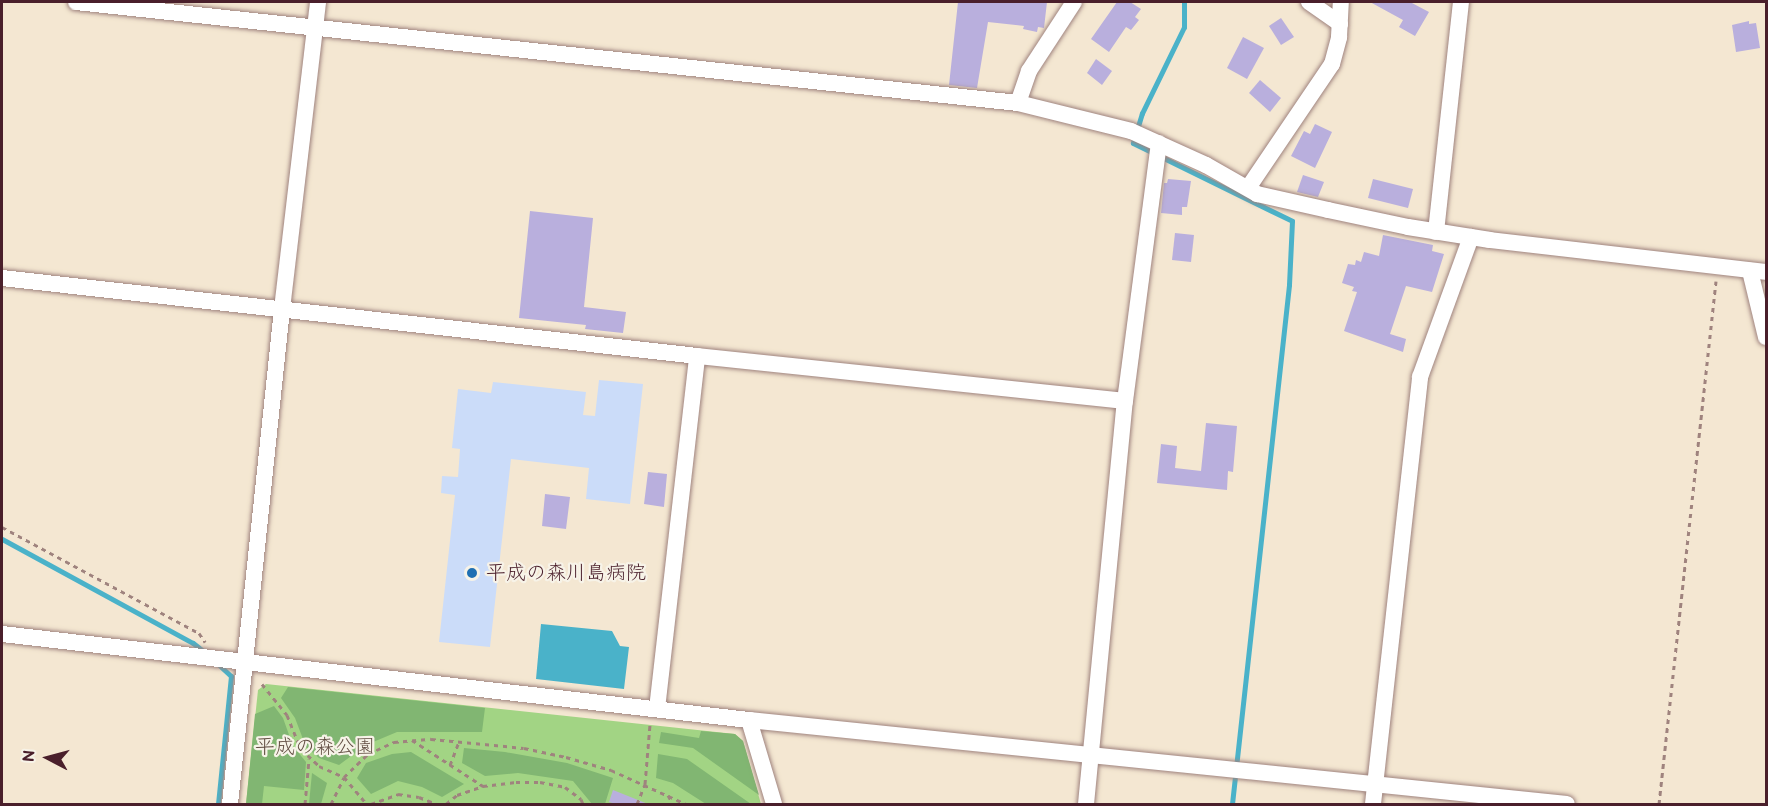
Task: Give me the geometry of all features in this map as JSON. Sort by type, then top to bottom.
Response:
[{"type":"street","points":[[75,2],[1018,103],[1131,131],[1257,194],[1436,232],[1758,272],[1767,337]]},
{"type":"street","points":[[230,804],[282,309],[318,2]]},
{"type":"street","points":[[1018,103],[1029,71],[1074,2]]},
{"type":"street","points":[[1309,2],[1340,24]]},
{"type":"street","points":[[1248,188],[1332,64],[1340,24],[1341,2]]},
{"type":"street","points":[[1436,232],[1461,2]]},
{"type":"street","points":[[1086,804],[1125,401],[1159,143]]},
{"type":"street","points":[[1373,804],[1420,377],[1471,237]]},
{"type":"street","points":[[2,278],[697,356],[1125,401]]},
{"type":"street","points":[[653,715],[697,356]]},
{"type":"street","points":[[2,634],[245,661],[653,715],[749,720],[1567,804]]},
{"type":"street","points":[[749,720],[774,804]]},
{"type":"path","points":[[1659,804],[1718,268]]},
{"type":"path","points":[[2,527],[199,633],[205,640],[204,656]]},
{"type":"path","points":[[262,684],[287,715],[301,749],[309,759],[344,777],[369,804],[398,794],[419,796],[436,804]]},
{"type":"path","points":[[637,804],[645,784],[648,739],[653,715]]},
{"type":"path","points":[[412,741],[483,786]]},
{"type":"path","points":[[331,804],[344,777],[369,754],[394,742],[412,741],[459,741],[524,748],[566,757],[611,770],[686,804]]},
{"type":"path","points":[[450,765],[459,741]]},
{"type":"path","points":[[305,804],[309,759]]},
{"type":"path","points":[[446,804],[458,795],[483,786],[540,782],[565,787],[581,799],[583,804]]},
{"type":"path","points":[[667,794],[673,804]]},
{"type":"shaded area","name":"平成の森川島病院","points":[[599,380],[643,384],[630,504],[586,499],[589,468],[511,459],[490,647],[439,642],[455,495],[441,493],[442,476],[458,477],[460,449],[452,448],[458,389],[491,393],[493,382],[586,392],[583,415],[595,416]]},
{"type":"green space","name":"平成の森公園","points":[[266,684],[735,734],[743,741],[761,804],[246,804],[258,690]]},
{"type":"green space","points":[[288,687],[485,708],[482,732],[397,732],[366,745],[339,765],[319,758],[306,747],[295,718],[281,698]]},
{"type":"green space","points":[[274,706],[283,718],[293,746],[306,762],[304,790],[264,786],[262,804],[246,804],[255,714]]},
{"type":"green space","points":[[701,731],[735,734],[743,741],[759,795],[693,748],[659,743],[661,732],[699,738]]},
{"type":"green space","points":[[464,748],[505,752],[567,763],[613,778],[605,804],[592,804],[573,781],[518,773],[485,776],[462,763]]},
{"type":"green space","points":[[411,752],[464,784],[442,797],[422,787],[398,781],[371,794],[357,778],[366,763],[392,754]]},
{"type":"green space","points":[[658,754],[687,759],[751,804],[706,804],[673,783],[656,778]]},
{"type":"green space","points":[[312,773],[327,783],[321,804],[309,804]]},
{"type":"water","points":[[541,624],[612,631],[620,646],[629,647],[624,689],[536,679]]},
{"type":"building","points":[[958,2],[1047,2],[1044,28],[1038,27],[1037,32],[1023,29],[1024,26],[988,22],[977,88],[949,85]]},
{"type":"building","points":[[1117,2],[1130,2],[1141,9],[1135,17],[1139,20],[1131,30],[1126,27],[1109,52],[1091,39]]},
{"type":"building","points":[[1370,2],[1410,2],[1429,12],[1415,36],[1399,27],[1403,20]]},
{"type":"building","points":[[1281,18],[1294,37],[1281,45],[1269,26]]},
{"type":"building","points":[[1749,21],[1749,24],[1756,23],[1760,48],[1736,52],[1732,25]]},
{"type":"building","points":[[1243,37],[1264,48],[1247,79],[1227,68]]},
{"type":"building","points":[[1096,59],[1112,71],[1102,85],[1087,73]]},
{"type":"building","points":[[1260,80],[1281,98],[1270,112],[1249,93]]},
{"type":"building","points":[[1315,124],[1332,132],[1315,168],[1291,156],[1304,131],[1310,134]]},
{"type":"building","points":[[1303,175],[1324,182],[1318,197],[1297,192]]},
{"type":"building","points":[[1168,179],[1191,181],[1187,207],[1182,207],[1182,215],[1161,213],[1164,183],[1167,183]]},
{"type":"building","points":[[1373,179],[1413,189],[1408,208],[1368,198]]},
{"type":"building","points":[[530,211],[593,218],[584,307],[626,312],[623,333],[585,329],[586,325],[519,318]]},
{"type":"building","points":[[1175,233],[1194,235],[1191,262],[1172,260]]},
{"type":"building","points":[[1383,235],[1433,245],[1432,251],[1444,254],[1432,292],[1406,286],[1390,334],[1406,339],[1403,352],[1344,331],[1357,292],[1352,291],[1354,287],[1342,283],[1348,264],[1355,265],[1356,260],[1361,262],[1364,252],[1379,256]]},
{"type":"building","points":[[1206,423],[1237,426],[1233,472],[1228,471],[1227,490],[1157,483],[1161,444],[1177,446],[1175,468],[1201,471]]},
{"type":"building","points":[[648,472],[667,474],[664,507],[644,504]]},
{"type":"building","points":[[545,494],[570,497],[566,529],[542,526]]},
{"type":"building","points":[[613,790],[648,804],[609,802]]},
{"type":"waterway","points":[[1184,2],[1184,27],[1142,113],[1133,143],[1292,221],[1289,285],[1232,804]]},
{"type":"waterway","points":[[2,539],[193,643],[204,652]]},
{"type":"waterway","points":[[218,664],[231,676],[218,804]]},
{"type":"place","name":"平成の森川島病院","points":[[472,573]]}]
